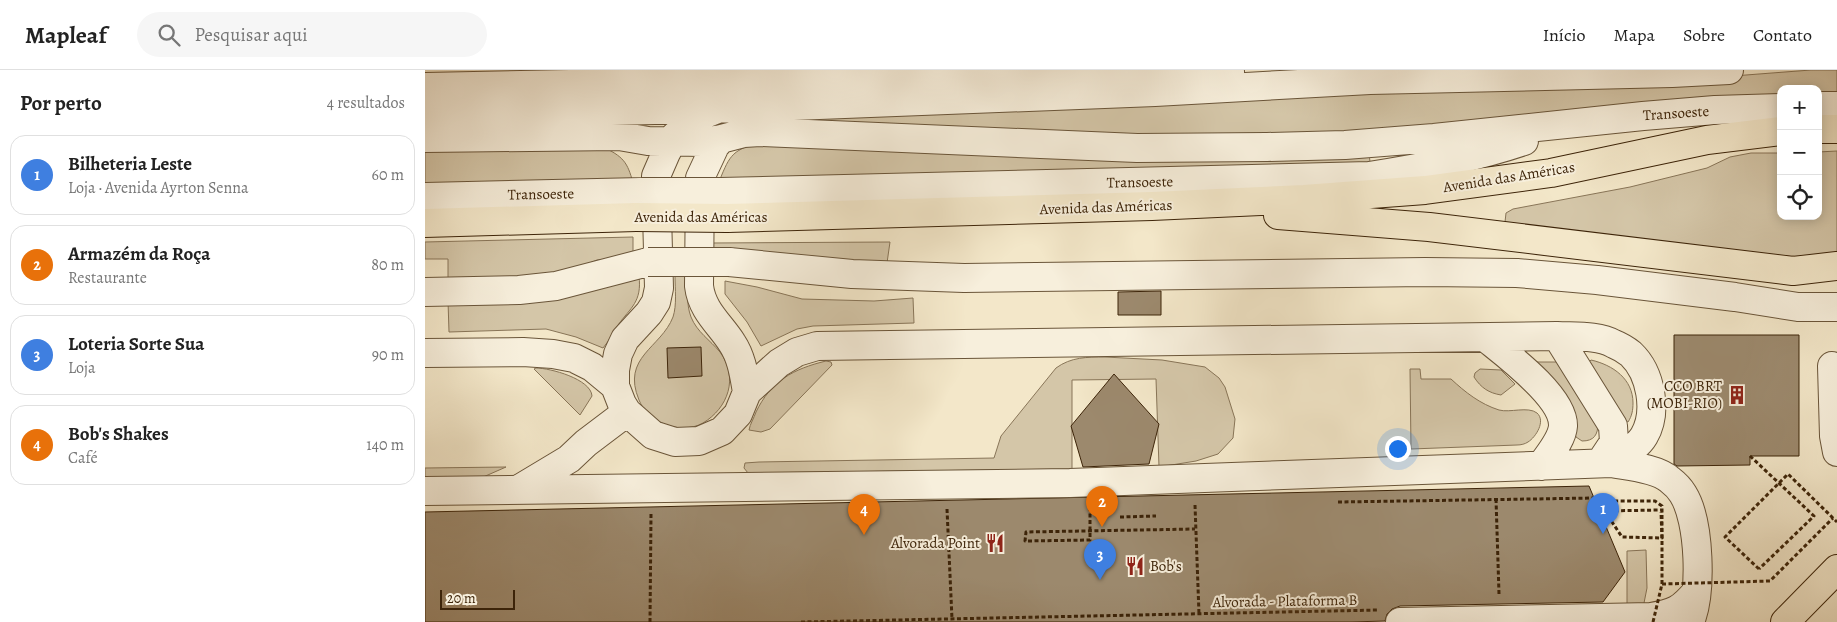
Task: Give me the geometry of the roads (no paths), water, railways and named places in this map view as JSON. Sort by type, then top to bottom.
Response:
[{"type":"highway","points":[[1822,129],[1837,129]]},
{"type":"highway","name":"Avenida das Américas","points":[[425,223],[645,195],[727,218],[1152,206],[1304,199],[1425,190],[1506,180],[1551,173],[1707,140],[1777,131]]},
{"type":"highway","points":[[1152,206],[1429,227],[1793,271],[1837,266]]},
{"type":"highway","points":[[1785,622],[1837,569]]},
{"type":"lane","points":[[425,112],[615,124],[720,108],[1155,92],[1370,80],[1729,70]]},
{"type":"lane","points":[[425,87],[1197,71],[1245,73],[1277,84]]},
{"type":"lane","points":[[1822,106],[1837,106]]},
{"type":"lane","points":[[645,195],[676,140],[700,116],[720,108]]},
{"type":"lane","name":"Transoeste","points":[[676,140],[721,139],[744,132],[760,132],[1137,148],[1267,147],[1353,144],[1679,113],[1777,108]]},
{"type":"lane","points":[[425,138],[615,124],[654,123],[676,140],[690,156],[710,185]]},
{"type":"lane","points":[[615,124],[647,163],[645,195],[659,288],[656,302],[649,313],[625,339],[618,354],[615,386],[627,412],[653,435],[675,442],[699,441],[721,431],[738,414],[747,392],[779,363],[797,352],[817,346],[1557,336],[1592,338],[1613,342],[1631,354],[1643,371],[1651,392],[1651,417],[1644,437],[1629,451],[1606,463]]},
{"type":"lane","name":"Transoeste","points":[[425,197],[645,195],[710,185],[1369,176],[1435,165],[1503,148],[1572,124]]},
{"type":"lane","points":[[721,139],[715,146],[699,286],[700,297],[705,307],[732,343],[743,365],[747,392]]},
{"type":"lane","points":[[425,292],[519,290],[556,286],[647,262],[729,262],[852,274],[964,278],[1425,272],[1517,273],[1597,280],[1798,306],[1837,307]]},
{"type":"lane","points":[[1793,271],[1837,278]]},
{"type":"lane","points":[[1557,336],[1613,426],[1614,442],[1606,463]]},
{"type":"lane","points":[[1486,338],[1537,382],[1557,404],[1563,425],[1557,443],[1541,466]]},
{"type":"lane","points":[[425,353],[523,352],[553,354],[574,358],[592,367],[615,386]]},
{"type":"lane","points":[[1832,366],[1834,436],[1837,452]]},
{"type":"lane","points":[[518,489],[569,459],[586,443],[627,412]]},
{"type":"lane","points":[[425,491],[1070,483],[1606,463],[1645,468],[1669,478],[1683,493],[1692,516],[1697,550],[1696,592],[1690,622]]},
{"type":"lane","points":[[1391,616],[1651,617],[1667,614],[1684,607],[1696,592]]},
{"type":"place","name":"CCO BRT (MOBI-RIO)","points":[[1737,395]]},
{"type":"place","name":"Armazém da Roça","points":[[1102,527]]},
{"type":"place","name":"Bilheteria Leste","points":[[1603,534]]},
{"type":"place","name":"Bob's Shakes","points":[[864,535]]},
{"type":"place","name":"Alvorada Point","points":[[995,543]]},
{"type":"place","name":"Bob's","points":[[1135,566]]},
{"type":"place","name":"Loteria Sorte Sua","points":[[1100,580]]}]
